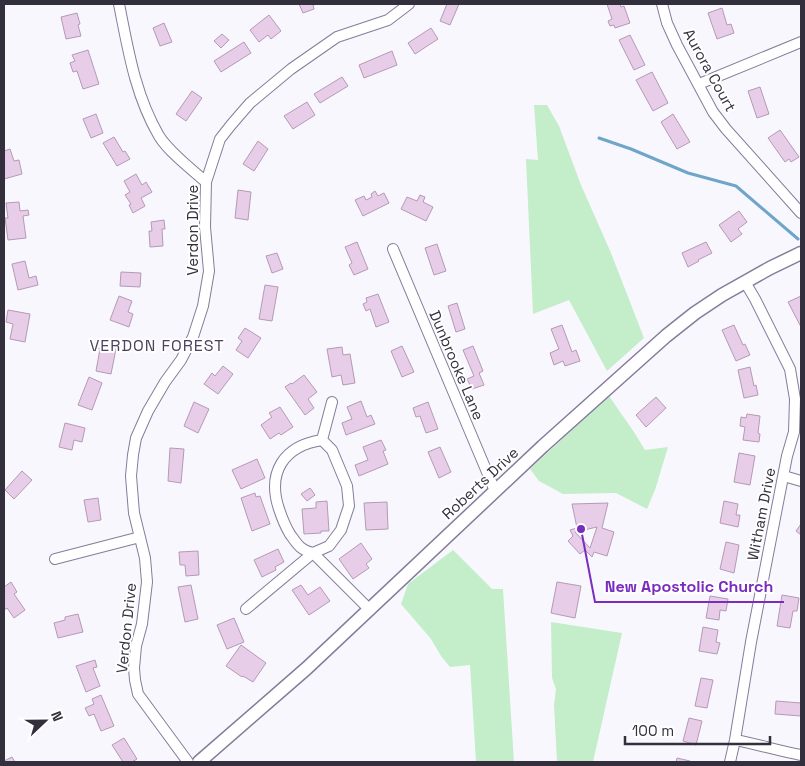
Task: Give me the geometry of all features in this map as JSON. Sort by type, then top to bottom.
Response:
[{"type":"street","points":[[118,4],[130,62],[140,95],[160,137],[180,160],[206,182]]},
{"type":"street","name":"Verdon Drive","points":[[188,762],[138,694],[135,680],[136,646],[142,624],[147,582],[145,558],[134,513],[131,476],[136,438],[148,411],[181,360],[193,337],[203,306],[208,271],[205,227],[206,182],[220,139],[250,103],[291,69],[337,37],[388,20],[409,4]]},
{"type":"street","name":"Aurora Court","points":[[662,4],[676,45],[713,112],[801,213]]},
{"type":"street","points":[[699,84],[801,42]]},
{"type":"street","name":"Dunbrooke Lane","points":[[393,249],[494,492]]},
{"type":"street","name":"Roberts Drive","points":[[198,762],[370,610],[494,492],[666,336],[722,294],[801,253]]},
{"type":"street","name":"Witham Drive","points":[[730,762],[751,642],[794,432],[795,399],[790,370],[745,282]]},
{"type":"street","points":[[322,440],[332,402]]},
{"type":"street","points":[[322,440],[310,442],[295,449],[286,457],[279,468],[274,484],[277,502],[284,526],[297,544],[304,551],[313,553],[370,610]]},
{"type":"street","points":[[246,608],[313,553],[329,546],[341,530],[348,506],[347,486],[332,450],[322,440]]},
{"type":"street","points":[[784,476],[801,481]]},
{"type":"street","points":[[55,559],[140,537]]},
{"type":"street","points":[[735,740],[801,755]]},
{"type":"green space","points":[[534,105],[547,105],[559,126],[581,185],[611,253],[644,338],[607,371],[569,300],[533,314],[526,159],[538,160]]},
{"type":"green space","points":[[609,396],[645,450],[668,447],[647,509],[616,493],[563,494],[539,481],[530,469]]},
{"type":"green space","points":[[453,550],[492,589],[503,589],[514,762],[476,762],[470,665],[450,667],[431,639],[401,604],[408,584]]},
{"type":"green space","points":[[551,622],[622,633],[593,762],[557,762],[554,705],[556,689],[552,678]]},
{"type":"building","points":[[299,4],[317,4],[313,5],[314,9],[303,13]]},
{"type":"building","points":[[447,4],[459,4],[450,25],[440,21]]},
{"type":"building","points":[[607,4],[620,4],[621,7],[624,6],[630,23],[615,28],[614,25],[610,26],[608,21],[612,19]]},
{"type":"building","points":[[722,8],[727,25],[731,24],[734,33],[717,39],[708,13]]},
{"type":"building","points":[[77,13],[81,36],[66,39],[61,17]]},
{"type":"building","points":[[269,15],[281,31],[271,39],[268,35],[259,42],[250,30]]},
{"type":"building","points":[[164,23],[172,42],[160,46],[153,28]]},
{"type":"building","points":[[431,28],[438,39],[415,54],[408,43]]},
{"type":"building","points":[[222,34],[229,40],[221,48],[214,41]]},
{"type":"building","points":[[630,35],[645,65],[634,70],[619,40]]},
{"type":"building","points":[[244,42],[251,53],[221,72],[214,61]]},
{"type":"building","points":[[88,50],[99,84],[83,89],[77,71],[73,72],[70,63],[75,61],[72,55]]},
{"type":"building","points":[[392,51],[397,65],[364,78],[359,65]]},
{"type":"building","points":[[652,72],[668,103],[653,111],[636,80]]},
{"type":"building","points":[[342,77],[348,86],[320,103],[314,94]]},
{"type":"building","points":[[760,87],[769,114],[757,118],[748,91]]},
{"type":"building","points":[[192,91],[202,98],[186,121],[176,114]]},
{"type":"building","points":[[307,102],[315,115],[293,129],[284,116]]},
{"type":"building","points":[[96,114],[103,133],[91,138],[83,119]]},
{"type":"building","points":[[673,114],[690,142],[677,149],[661,122]]},
{"type":"building","points":[[780,130],[799,157],[791,162],[789,159],[785,162],[768,138]]},
{"type":"building","points":[[114,137],[123,152],[125,151],[130,159],[117,166],[103,143]]},
{"type":"building","points":[[258,141],[268,149],[254,171],[243,164]]},
{"type":"building","points":[[10,149],[14,161],[19,160],[22,174],[4,179],[4,151]]},
{"type":"building","points":[[136,174],[142,185],[146,182],[152,192],[141,198],[145,206],[133,213],[129,205],[131,204],[125,195],[130,192],[124,181]]},
{"type":"building","points":[[238,190],[251,192],[248,220],[235,218]]},
{"type":"building","points":[[375,191],[378,196],[384,193],[389,203],[363,216],[355,200],[364,196],[366,200],[372,197],[371,194]]},
{"type":"building","points":[[420,195],[425,197],[423,202],[433,207],[426,221],[401,209],[407,197],[417,201]]},
{"type":"building","points":[[19,202],[20,211],[28,210],[29,215],[23,216],[26,238],[8,240],[5,218],[8,218],[6,203]]},
{"type":"building","points":[[739,211],[747,222],[738,229],[742,234],[731,242],[719,225]]},
{"type":"building","points":[[164,220],[165,229],[162,229],[163,246],[150,247],[149,231],[152,231],[151,222]]},
{"type":"building","points":[[357,242],[368,269],[354,275],[349,265],[352,263],[345,247]]},
{"type":"building","points":[[706,242],[712,253],[688,267],[682,253]]},
{"type":"building","points":[[437,244],[446,271],[434,275],[425,248]]},
{"type":"building","points":[[277,253],[283,269],[272,273],[266,256]]},
{"type":"building","points":[[25,261],[29,278],[36,276],[38,285],[18,290],[12,264]]},
{"type":"building","points":[[121,272],[141,273],[140,287],[120,286]]},
{"type":"building","points":[[265,285],[278,287],[272,321],[259,319]]},
{"type":"building","points":[[378,294],[389,322],[376,327],[370,309],[366,311],[363,304],[367,302],[366,298]]},
{"type":"building","points":[[119,296],[132,301],[128,312],[133,314],[129,327],[110,320]]},
{"type":"building","points":[[801,296],[801,327],[788,302]]},
{"type":"building","points":[[457,303],[465,329],[456,332],[448,306]]},
{"type":"building","points":[[8,310],[30,314],[25,342],[10,339],[13,324],[6,322]]},
{"type":"building","points":[[562,325],[572,352],[576,350],[580,361],[565,366],[563,361],[554,365],[550,353],[559,349],[551,329]]},
{"type":"building","points":[[734,325],[750,355],[736,361],[722,330]]},
{"type":"building","points":[[245,328],[261,338],[248,358],[236,350],[242,341],[238,338]]},
{"type":"building","points":[[97,339],[117,344],[111,374],[96,371],[100,349],[96,348]]},
{"type":"building","points":[[402,346],[414,372],[402,377],[391,351]]},
{"type":"building","points":[[473,346],[483,371],[479,373],[484,385],[472,389],[467,379],[474,376],[463,350]]},
{"type":"building","points":[[342,347],[343,355],[350,354],[355,383],[343,385],[341,375],[332,377],[327,349]]},
{"type":"building","points":[[223,366],[233,374],[218,394],[204,384],[212,373],[215,376]]},
{"type":"building","points":[[750,367],[758,395],[744,398],[738,370]]},
{"type":"building","points":[[304,375],[317,392],[308,399],[314,408],[305,415],[285,387]]},
{"type":"building","points":[[89,377],[102,383],[92,410],[78,405]]},
{"type":"building","points":[[656,397],[666,408],[646,427],[636,415]]},
{"type":"building","points":[[361,401],[367,417],[371,415],[375,424],[346,435],[342,423],[352,419],[347,407]]},
{"type":"building","points":[[194,402],[209,409],[198,433],[184,426]]},
{"type":"building","points":[[428,402],[438,429],[426,433],[420,416],[416,417],[413,408]]},
{"type":"building","points":[[280,407],[293,427],[281,435],[279,433],[270,439],[261,425],[272,417],[269,413]]},
{"type":"building","points":[[747,414],[760,416],[759,442],[743,440],[745,427],[740,426],[741,417],[746,418]]},
{"type":"building","points":[[65,423],[85,428],[82,442],[74,440],[72,450],[59,447]]},
{"type":"building","points":[[381,440],[386,450],[383,451],[388,464],[359,476],[355,465],[368,460],[363,447]]},
{"type":"building","points":[[440,447],[451,472],[439,478],[428,452]]},
{"type":"building","points":[[170,448],[184,449],[181,483],[168,481]]},
{"type":"building","points":[[739,453],[755,456],[750,485],[734,482]]},
{"type":"building","points":[[257,459],[265,478],[241,489],[232,470]]},
{"type":"building","points":[[22,471],[32,480],[14,499],[5,490]]},
{"type":"building","points":[[310,488],[315,495],[307,501],[301,494]]},
{"type":"building","points":[[255,493],[256,497],[260,496],[270,524],[252,531],[241,498]]},
{"type":"building","points":[[98,498],[101,520],[88,522],[84,500]]},
{"type":"building","points":[[327,501],[329,531],[304,534],[302,509],[316,508],[316,502]]},
{"type":"building","points":[[724,501],[738,504],[736,515],[740,515],[738,527],[720,523]]},
{"type":"building","points":[[387,502],[388,529],[366,530],[364,503]]},
{"type":"building","points":[[608,503],[602,528],[614,532],[607,556],[594,552],[592,557],[585,550],[580,554],[568,541],[573,536],[570,530],[577,528],[572,504]],"holes":[[[597,527],[590,548],[575,532]]]},
{"type":"building","points":[[801,524],[801,535],[796,531]]},
{"type":"building","points":[[726,542],[739,545],[734,573],[720,569]]},
{"type":"building","points":[[361,543],[372,559],[366,564],[369,568],[353,579],[339,559]]},
{"type":"building","points":[[278,549],[284,562],[275,567],[276,570],[262,577],[254,560]]},
{"type":"building","points":[[198,551],[199,575],[186,576],[185,565],[180,565],[179,552]]},
{"type":"building","points":[[11,582],[17,592],[14,594],[25,610],[14,618],[7,608],[4,610],[4,587]]},
{"type":"building","points":[[557,582],[581,586],[575,618],[551,613]]},
{"type":"building","points":[[191,585],[198,619],[185,622],[178,587]]},
{"type":"building","points":[[301,585],[308,595],[320,587],[330,601],[309,615],[292,590]]},
{"type":"building","points":[[782,595],[799,598],[797,611],[793,611],[790,628],[777,626]]},
{"type":"building","points":[[710,596],[728,599],[726,611],[720,610],[719,620],[706,618]]},
{"type":"building","points":[[78,614],[83,632],[58,638],[54,623],[65,620],[65,617]]},
{"type":"building","points":[[234,618],[244,642],[227,649],[217,625]]},
{"type":"building","points":[[703,627],[718,630],[716,642],[720,643],[717,654],[699,651]]},
{"type":"building","points":[[241,645],[266,663],[253,682],[226,666]]},
{"type":"building","points":[[95,660],[97,667],[93,668],[100,686],[86,692],[76,666]]},
{"type":"building","points":[[701,678],[713,680],[707,708],[695,706]]},
{"type":"building","points":[[101,695],[114,726],[101,731],[94,714],[89,716],[85,708],[94,704],[92,699]]},
{"type":"building","points":[[776,701],[801,703],[801,716],[775,714]]},
{"type":"building","points":[[689,718],[702,721],[696,745],[683,741]]},
{"type":"building","points":[[124,738],[137,759],[132,762],[123,762],[112,745]]},
{"type":"building","points":[[12,757],[15,762],[4,762],[4,761]]},
{"type":"building","points":[[677,758],[690,761],[690,762],[676,762]]},
{"type":"waterway","points":[[599,138],[688,173],[736,186],[798,239]]},
{"type":"place","name":"New Apostolic Church","points":[[581,529]]},
{"type":"district","name":"VERDON FOREST","points":[[157,345]]}]
